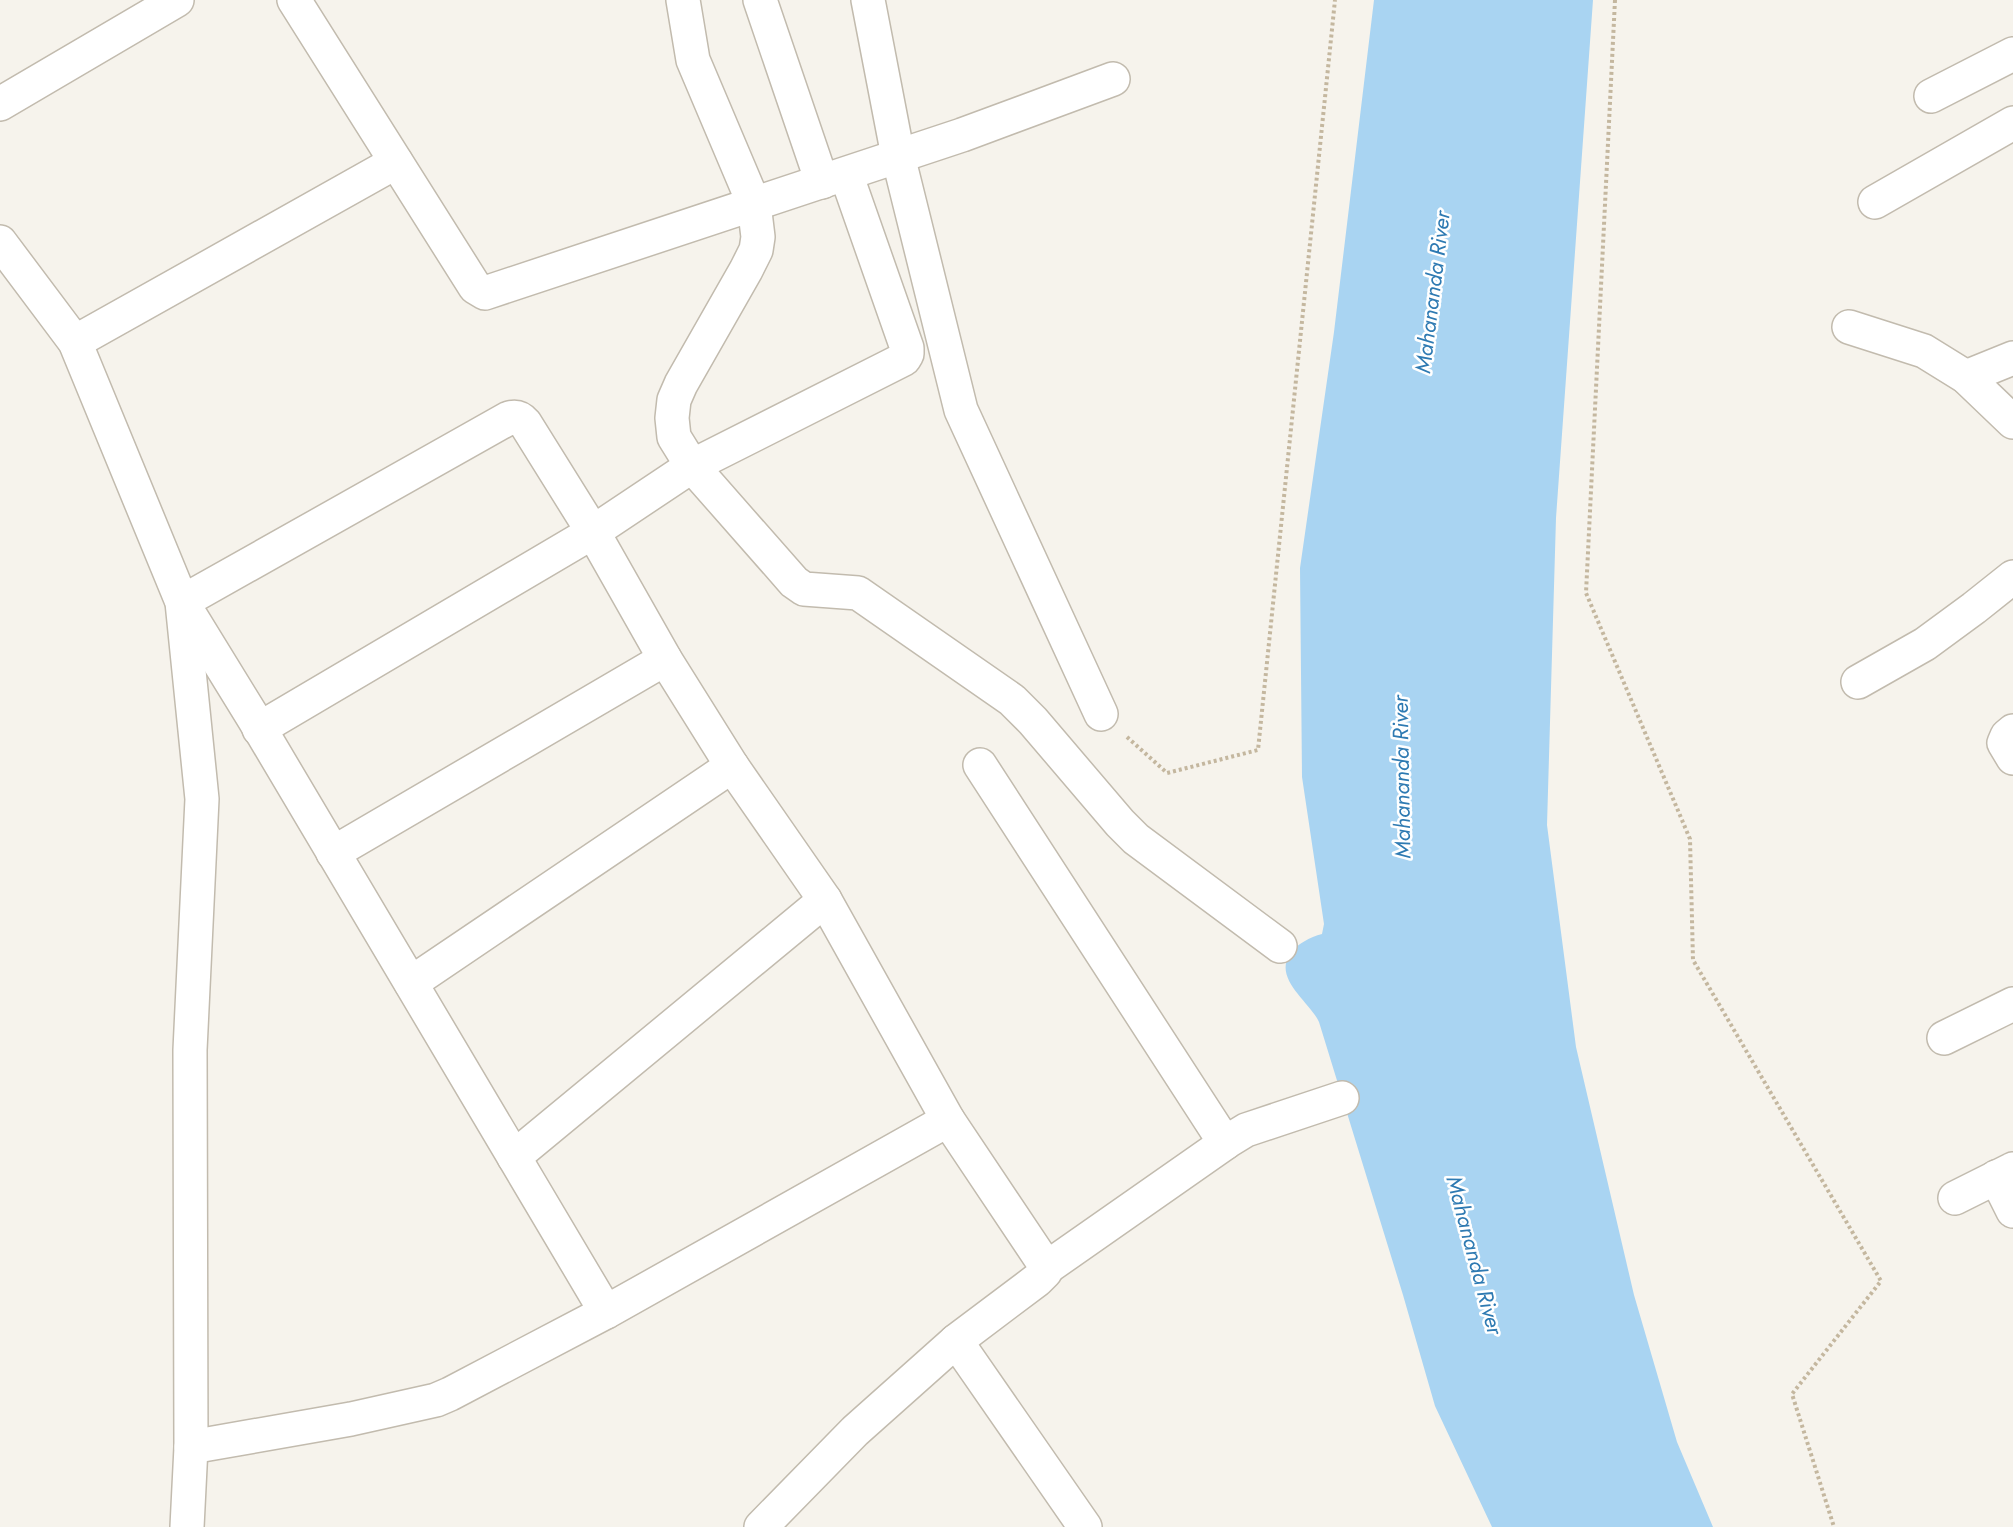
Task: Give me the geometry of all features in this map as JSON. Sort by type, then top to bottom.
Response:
[{"type":"street","points":[[0,104],[177,0]]},
{"type":"street","points":[[294,0],[475,287],[485,292],[962,135],[1113,79]]},
{"type":"street","points":[[683,0],[693,60],[754,204],[758,224],[756,250],[674,400],[672,418],[674,436],[692,466],[799,587],[858,593],[1012,700],[1033,721],[1120,823],[1136,838],[1280,946]]},
{"type":"street","points":[[259,729],[593,532],[692,466],[899,363],[907,354],[907,348],[760,0]]},
{"type":"street","points":[[868,0],[898,156],[961,410],[1101,714]]},
{"type":"street","points":[[1930,96],[2013,54]]},
{"type":"street","points":[[1875,202],[2013,123]]},
{"type":"street","points":[[75,342],[396,162]]},
{"type":"street","points":[[0,242],[75,342],[182,602],[606,1312]]},
{"type":"street","points":[[1849,327],[1924,351],[1966,377],[2013,422]]},
{"type":"street","points":[[1966,377],[2013,358]]},
{"type":"street","points":[[182,602],[508,418],[521,418],[593,532],[665,659],[732,766],[825,900],[948,1120],[1043,1262],[1045,1269]]},
{"type":"street","points":[[1858,682],[1925,644],[2013,577]]},
{"type":"street","points":[[182,602],[202,799],[190,1050],[191,1447],[187,1527]]},
{"type":"street","points":[[333,853],[665,659]]},
{"type":"street","points":[[2013,731],[2004,743],[2013,758]]},
{"type":"street","points":[[980,765],[1224,1143]]},
{"type":"street","points":[[411,983],[732,766]]},
{"type":"street","points":[[514,1157],[825,900]]},
{"type":"street","points":[[1944,1038],[2013,1004]]},
{"type":"street","points":[[761,1527],[855,1431],[956,1341],[1037,1280],[1045,1269],[1224,1143],[1246,1130],[1342,1098]]},
{"type":"street","points":[[191,1447],[351,1419],[436,1400],[606,1312],[948,1120]]},
{"type":"street","points":[[1955,1197],[2004,1173],[2013,1211]]},
{"type":"street","points":[[956,1341],[1085,1527]]},
{"type":"path","points":[[1101,714],[1167,773],[1258,750],[1335,0]]},
{"type":"path","points":[[1616,0],[1586,593],[1690,839],[1693,960],[1881,1281],[1792,1394],[1834,1527]]},
{"type":"water","name":"Mahananda River","points":[[1374,0],[1593,0],[1556,518],[1547,825],[1576,1047],[1634,1295],[1677,1442],[1713,1527],[1492,1527],[1435,1406],[1319,1022],[1289,981],[1286,972],[1286,963],[1290,954],[1304,941],[1322,934],[1324,924],[1302,777],[1300,568],[1334,332]]}]
